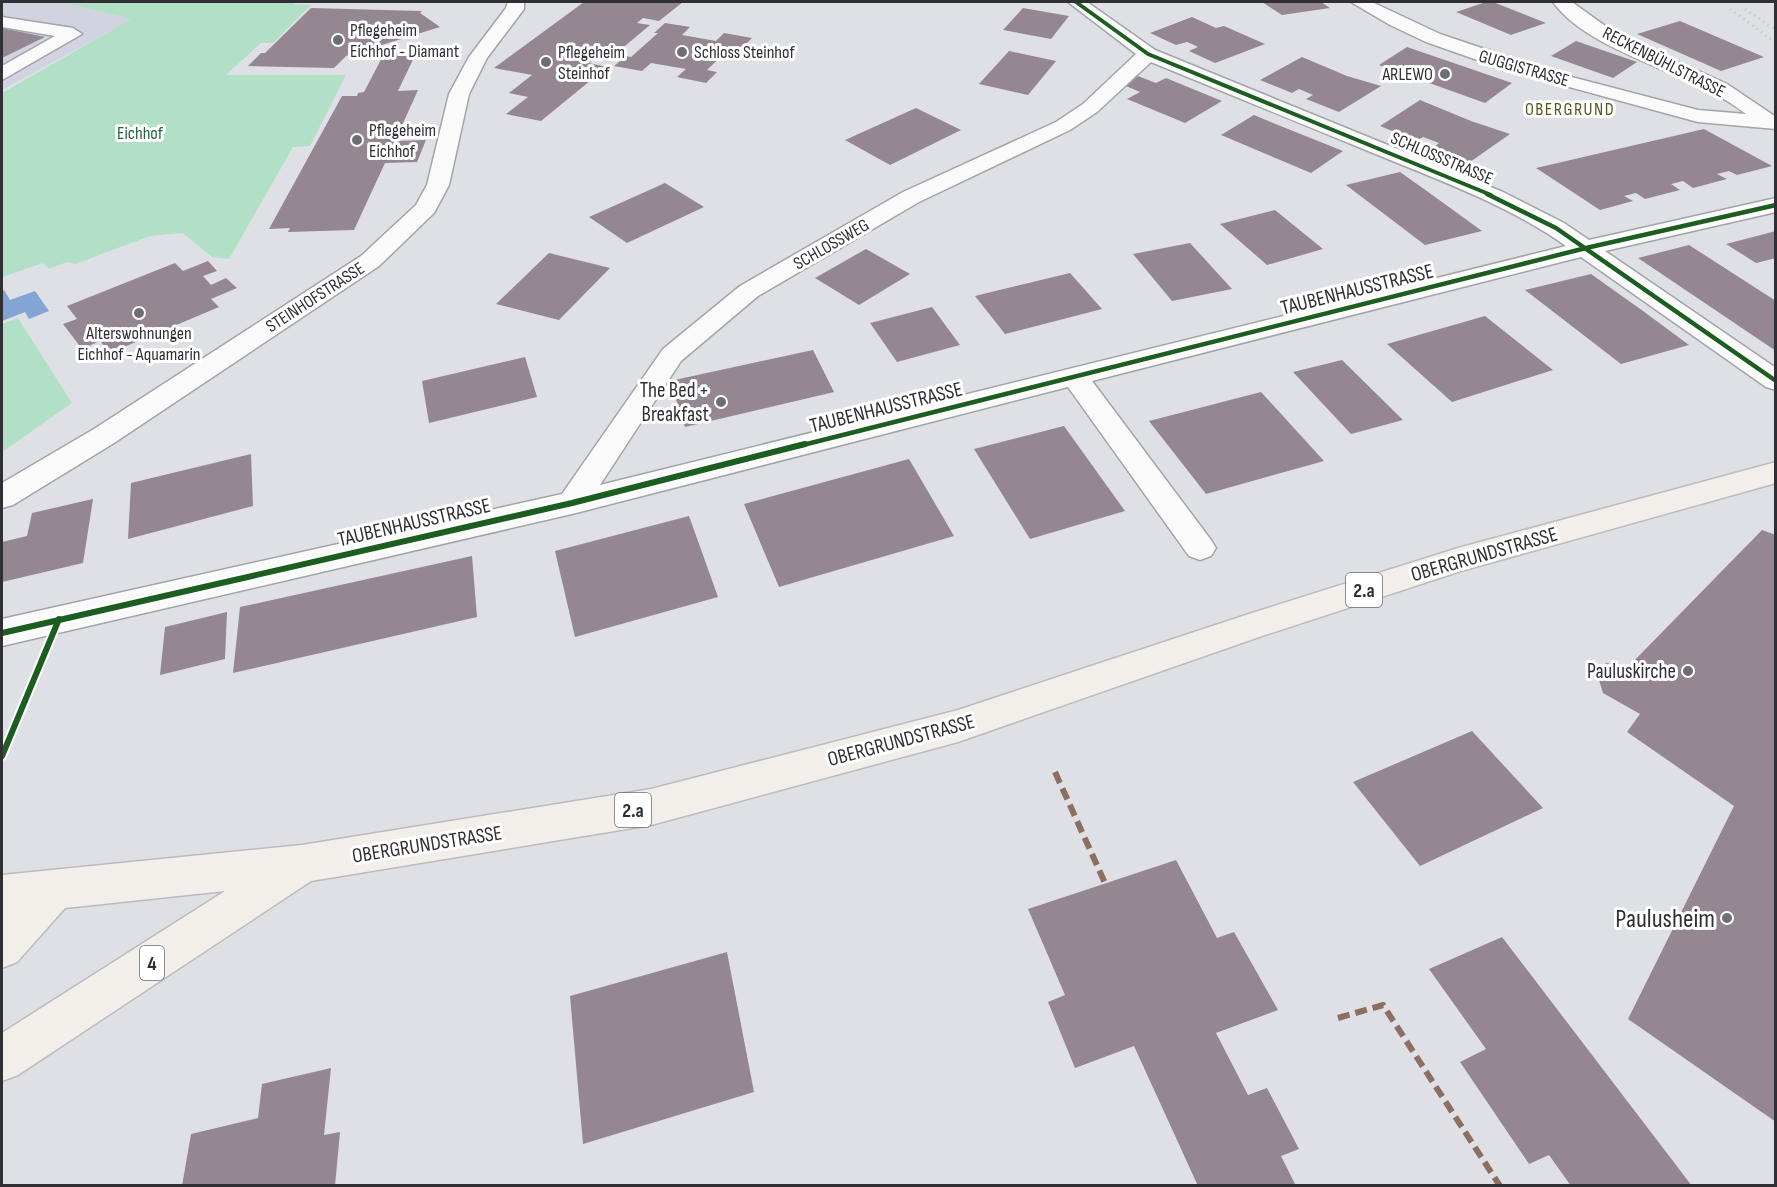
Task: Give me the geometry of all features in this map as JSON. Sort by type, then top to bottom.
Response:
[{"type":"main road","name":"OBERGRUNDSTRASSE","points":[[2,895],[302,864],[651,807],[958,726],[1252,626],[1458,560],[1776,472]]},
{"type":"main road","name":"4","points":[[2,1059],[302,864]]},
{"type":"main road","points":[[2,947],[56,888]]},
{"type":"street","name":"STEINHOFSTRASSE","points":[[2,497],[104,436],[370,261],[426,208],[438,185],[459,94],[478,57],[515,9],[516,2]]},
{"type":"street","name":"SCHLOSSSTRASSE","points":[[1076,2],[1148,54],[1485,192],[1556,228],[1776,381]]},
{"type":"street","name":"GUGGISTRASSE","points":[[1360,2],[1412,31],[1454,48],[1668,109],[1698,116],[1772,123]]},
{"type":"street","name":"RECKENBÜHLSTRASSE","points":[[1562,2],[1595,28],[1739,100],[1772,123]]},
{"type":"street","points":[[2,21],[73,34],[2,74]]},
{"type":"street","name":"SCHLOSSWEG","points":[[572,503],[672,355],[749,291],[911,197],[1063,126],[1090,108],[1148,54]]},
{"type":"street","name":"TAUBENHAUSSTRASSE","points":[[2,633],[572,503],[1586,248],[1776,205]]},
{"type":"street","points":[[1075,377],[1200,548]]},
{"type":"shaded area","points":[[2,2],[60,2],[132,19],[2,90]]},
{"type":"green space","name":"Eichhof","points":[[60,2],[296,2],[293,4],[311,5],[273,43],[261,43],[226,75],[346,75],[310,146],[293,147],[229,259],[212,257],[183,233],[150,236],[75,264],[67,262],[49,269],[43,263],[2,277],[2,93],[131,19]]},
{"type":"green space","points":[[18,318],[72,403],[2,452],[2,324]]},
{"type":"water","points":[[4,290],[10,300],[35,291],[49,311],[29,319],[25,312],[2,321],[2,291]]},
{"type":"building","name":"Pflegeheim Steinhof","points":[[584,2],[683,2],[659,21],[643,18],[637,23],[650,25],[607,61],[594,59],[589,63],[607,67],[541,121],[506,114],[528,97],[509,93],[532,75],[494,68]]},
{"type":"building","points":[[1262,2],[1321,2],[1330,8],[1282,15]]},
{"type":"building","points":[[1486,2],[1493,2],[1546,23],[1511,35],[1456,12]]},
{"type":"building","name":"Pflegeheim Eichhof - Diamant","points":[[311,8],[422,11],[420,13],[440,27],[346,56],[334,68],[248,66],[261,53],[265,53]]},
{"type":"building","points":[[1023,8],[1069,16],[1051,39],[1003,30]]},
{"type":"building","points":[[1192,17],[1216,28],[1224,26],[1265,44],[1215,63],[1189,51],[1198,47],[1192,44],[1187,42],[1176,45],[1150,33]]},
{"type":"building","points":[[1680,21],[1764,57],[1721,71],[1637,34]]},
{"type":"building","name":"Schloss Steinhof","points":[[665,23],[690,27],[682,35],[716,41],[724,33],[752,38],[742,48],[732,46],[707,70],[717,72],[706,83],[677,77],[686,69],[651,63],[642,71],[614,66],[626,56],[631,57],[658,33],[654,33]]},
{"type":"building","points":[[2,28],[45,37],[2,58]]},
{"type":"building","points":[[1576,41],[1637,62],[1613,78],[1551,56]]},
{"type":"building","name":"ARLEWO","points":[[1407,47],[1512,83],[1485,103],[1379,65]]},
{"type":"building","name":"Pflegeheim Eichhof","points":[[418,49],[398,91],[418,90],[395,141],[426,140],[417,162],[385,163],[354,230],[288,232],[290,228],[269,229],[342,96],[357,96],[358,93],[364,92],[386,50]]},
{"type":"building","points":[[1009,51],[1056,61],[1028,95],[979,84]]},
{"type":"building","points":[[1302,57],[1347,76],[1381,86],[1339,112],[1306,99],[1313,95],[1299,89],[1292,93],[1260,80]]},
{"type":"building","points":[[1138,76],[1156,83],[1166,78],[1222,101],[1185,123],[1127,99],[1140,92],[1126,86]]},
{"type":"building","points":[[1420,100],[1510,134],[1470,162],[1433,148],[1439,143],[1423,137],[1417,141],[1380,126]]},
{"type":"building","points":[[916,108],[961,130],[890,165],[845,140]]},
{"type":"building","points":[[1254,115],[1343,151],[1311,173],[1221,135]]},
{"type":"building","points":[[1704,129],[1772,166],[1737,175],[1729,171],[1717,174],[1727,179],[1693,188],[1683,181],[1671,184],[1680,190],[1645,199],[1636,193],[1624,196],[1633,201],[1600,210],[1536,168]]},
{"type":"building","points":[[1400,172],[1482,231],[1425,245],[1346,185]]},
{"type":"building","points":[[665,183],[704,207],[627,243],[589,217]]},
{"type":"building","points":[[1275,210],[1323,249],[1267,265],[1220,224]]},
{"type":"building","points":[[1776,231],[1776,258],[1756,263],[1726,244]]},
{"type":"building","points":[[1190,243],[1232,289],[1172,301],[1133,254]]},
{"type":"building","points":[[1689,245],[1776,301],[1776,351],[1638,258]]},
{"type":"building","points":[[866,249],[910,274],[859,305],[815,278]]},
{"type":"building","points":[[549,253],[610,268],[559,320],[496,304]]},
{"type":"building","name":"Alterswohnungen Eichhof - Aquamarin","points":[[208,261],[217,271],[203,276],[211,285],[226,278],[237,288],[211,299],[219,307],[110,353],[100,341],[82,349],[63,324],[77,319],[67,306],[175,263],[183,271]]},
{"type":"building","points":[[1070,273],[1102,309],[1005,334],[975,296]]},
{"type":"building","points":[[1591,274],[1689,345],[1621,364],[1525,290]]},
{"type":"building","points":[[932,307],[960,345],[897,362],[870,323]]},
{"type":"building","points":[[1485,316],[1553,370],[1452,402],[1387,344]]},
{"type":"building","points":[[813,350],[834,392],[685,427],[670,381]]},
{"type":"building","points":[[525,357],[537,397],[429,423],[422,381]]},
{"type":"building","points":[[1342,360],[1403,420],[1351,434],[1293,372]]},
{"type":"building","points":[[1261,392],[1324,461],[1206,494],[1149,421]]},
{"type":"building","points":[[1064,426],[1125,511],[1030,539],[974,449]]},
{"type":"building","points":[[251,454],[253,506],[128,539],[131,483]]},
{"type":"building","points":[[909,459],[954,536],[779,587],[744,504]]},
{"type":"building","points":[[93,499],[83,563],[2,582],[2,542],[27,536],[32,513]]},
{"type":"building","points":[[689,516],[718,597],[575,637],[555,551]]},
{"type":"building","points":[[1762,530],[1776,535],[1776,1122],[1628,1019],[1734,806],[1627,732],[1640,714],[1603,693],[1597,674],[1606,663],[1628,667]]},
{"type":"building","points":[[472,556],[477,617],[233,673],[240,607]]},
{"type":"building","points":[[227,612],[225,659],[160,675],[165,627]]},
{"type":"building","points":[[1472,731],[1543,808],[1420,866],[1353,782]]},
{"type":"building","points":[[1176,860],[1217,938],[1234,932],[1278,1010],[1216,1033],[1248,1095],[1267,1088],[1299,1149],[1281,1156],[1296,1186],[1198,1186],[1134,1046],[1075,1068],[1048,1002],[1065,995],[1028,909]]},
{"type":"building","points":[[1502,937],[1692,1186],[1571,1186],[1549,1155],[1529,1164],[1460,1062],[1486,1049],[1429,969]]},
{"type":"building","points":[[727,952],[754,1092],[583,1144],[570,996]]},
{"type":"building","points":[[331,1068],[324,1135],[340,1132],[335,1186],[182,1186],[191,1134],[258,1118],[262,1084]]},
{"type":"railway","points":[[1730,9],[1776,43]]},
{"type":"railway","points":[[1745,9],[1776,30]]},
{"type":"marked path","points":[[1055,772],[1105,883]]},
{"type":"marked path","points":[[1338,1018],[1383,1005],[1500,1186]]},
{"type":"cycle path","points":[[1076,2],[1148,54],[1420,164],[1495,197],[1556,228],[1776,381]]},
{"type":"cycle path","points":[[2,633],[572,503],[1586,248],[1776,205]]},
{"type":"cycle path","points":[[2,756],[59,619]]},
{"type":"place","name":"Pflegeheim Eichhof - Diamant","points":[[338,40]]},
{"type":"place","name":"Schloss Steinhof","points":[[682,52]]},
{"type":"place","name":"Pflegeheim Steinhof","points":[[546,62]]},
{"type":"place","name":"ARLEWO","points":[[1445,74]]},
{"type":"place","name":"Pflegeheim Eichhof","points":[[357,140]]},
{"type":"place","name":"Alterswohnungen Eichhof - Aquamarin","points":[[139,313]]},
{"type":"place","name":"The Bed + Breakfast","points":[[721,402]]},
{"type":"place","name":"Pauluskirche","points":[[1688,671]]},
{"type":"place","name":"Paulusheim","points":[[1727,918]]},
{"type":"district","name":"OBERGRUND","points":[[1570,109]]}]
